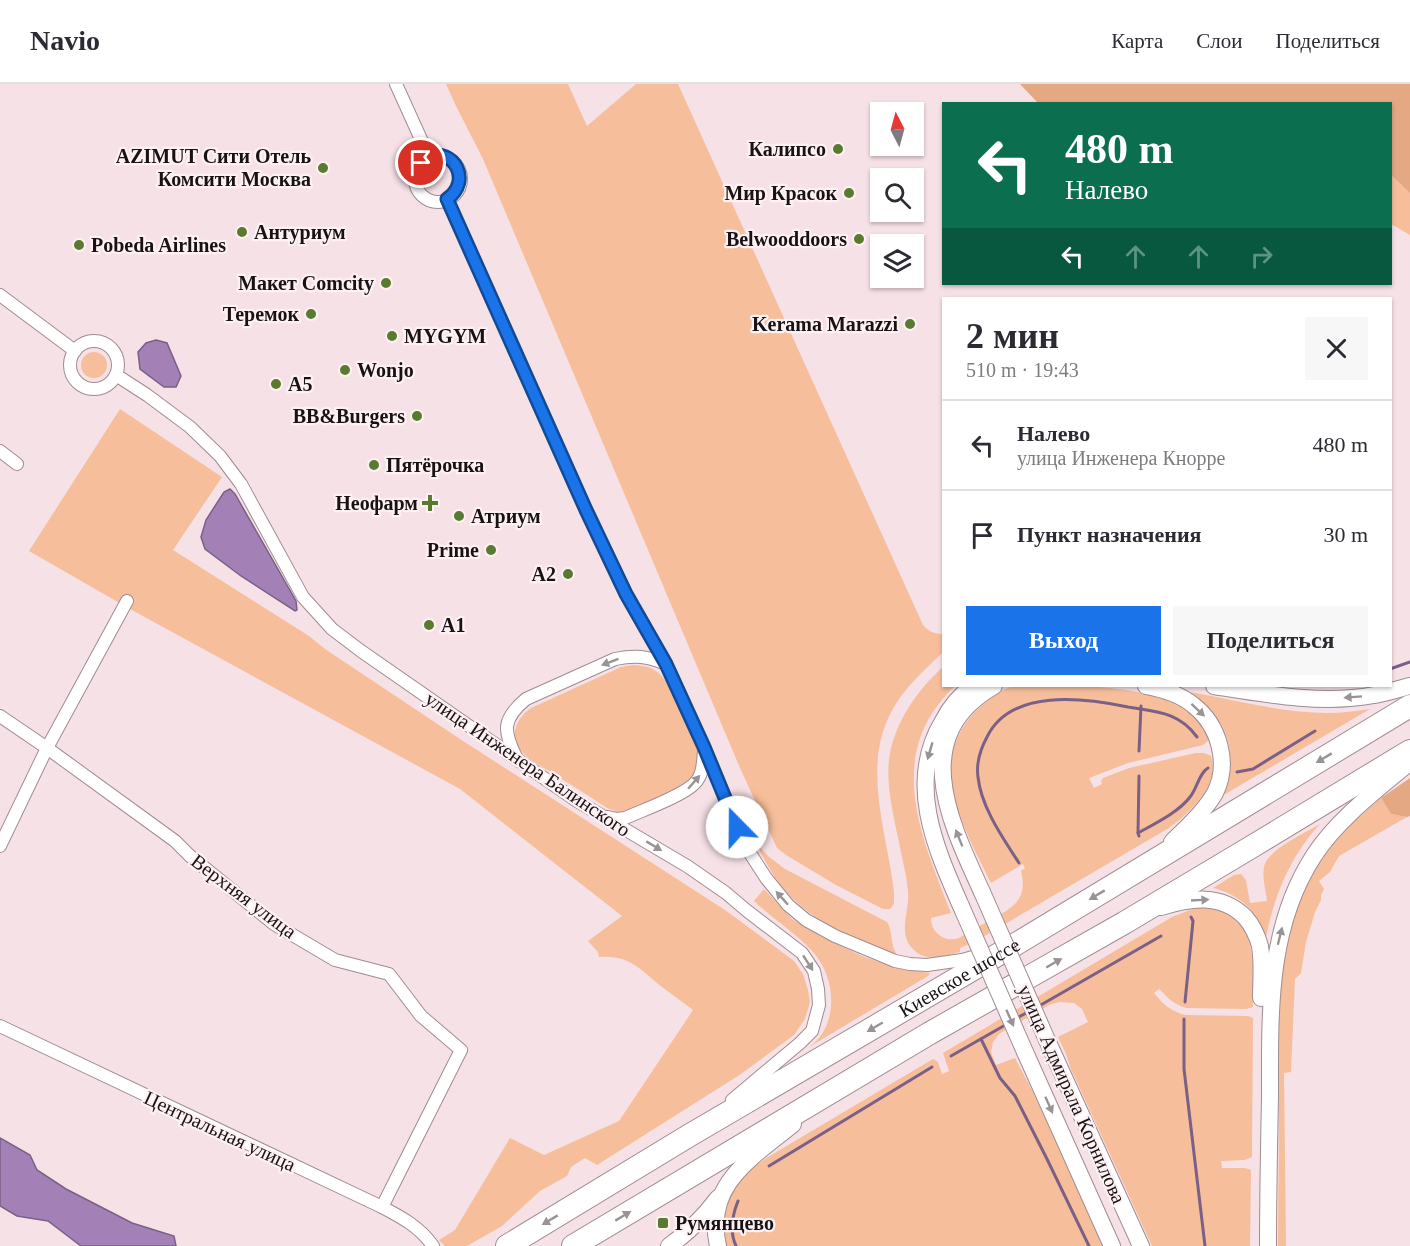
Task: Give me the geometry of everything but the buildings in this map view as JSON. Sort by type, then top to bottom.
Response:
[{"type":"highway","name":"Киевское шоссе","points":[[507,1246],[690,1135],[1016,944],[1410,706]]},
{"type":"highway","name":"Киевское шоссе","points":[[573,1246],[1253,846],[1410,751]]},
{"type":"main road","points":[[1220,687],[1279,696],[1327,699],[1373,695],[1410,686]]},
{"type":"main road","name":"улица Адмирала Корнилова","points":[[972,687],[958,699],[940,726],[930,747],[925,773],[933,834],[961,906],[1112,1246]]},
{"type":"main road","name":"улица Адмирала Корнилова","points":[[993,687],[974,700],[960,714],[946,741],[942,760],[943,784],[948,809],[1047,1040],[1141,1246]]},
{"type":"main road","points":[[1147,865],[1188,827],[1208,802],[1215,792],[1222,769],[1222,757],[1215,730],[1202,713],[1172,693],[1150,687]]},
{"type":"main road","points":[[1268,1246],[1270,1020],[1272,981],[1284,919],[1303,873],[1324,842],[1348,817],[1410,762]]},
{"type":"main road","points":[[1124,922],[1170,904],[1209,899],[1233,907],[1255,932],[1260,946],[1262,966],[1257,1246]]},
{"type":"main road","points":[[718,1246],[715,1232],[716,1215],[730,1179],[747,1161],[833,1091]]},
{"type":"main road","points":[[669,1246],[689,1232],[723,1193]]},
{"type":"street","points":[[396,84],[429,158]]},
{"type":"street","points":[[441,156],[448,158],[458,168],[460,182],[458,189],[447,199],[432,201],[419,192],[415,177],[417,169],[429,158],[441,156]]},
{"type":"street","points":[[447,199],[586,510],[626,594],[666,664],[746,847],[773,888],[806,920],[864,949],[895,961],[927,965],[962,960],[1016,944]]},
{"type":"street","points":[[0,295],[75,351]]},
{"type":"street","points":[[89,342],[101,342],[108,345],[114,351],[118,367],[111,382],[100,388],[80,384],[74,378],[71,370],[75,351],[81,345],[89,342]]},
{"type":"street","name":"улица Инженера Балинского","points":[[116,375],[189,427],[220,456],[241,484],[303,597],[332,629],[577,801],[687,866],[726,893],[802,953],[814,971],[818,989],[819,1005],[812,1030],[800,1043],[690,1135]]},
{"type":"street","points":[[0,451],[17,464]]},
{"type":"street","points":[[0,846],[47,748],[127,601]]},
{"type":"street","points":[[517,760],[507,735],[507,726],[509,717],[515,708],[526,699],[615,658],[640,656],[666,664]]},
{"type":"street","name":"Верхняя улица","points":[[0,716],[176,841],[190,856],[274,924],[335,960],[389,974],[421,1016],[461,1050],[382,1207]]},
{"type":"street","points":[[603,817],[626,818],[685,791],[696,783],[700,775],[704,747]]},
{"type":"street","name":"Центральная улица","points":[[0,1026],[406,1219],[433,1246]]},
{"type":"shaded area","points":[[446,84],[568,84],[587,126],[636,84],[678,84],[923,625],[932,632],[942,634],[942,653],[899,699],[884,729],[879,751],[877,774],[879,798],[894,892],[894,904],[890,909],[883,909],[836,885],[777,848],[740,768],[483,159]]},
{"type":"shaded area","points":[[1020,84],[1410,84],[1410,193],[1392,176],[1392,102],[1037,102]]},
{"type":"shaded area","points":[[1392,176],[1410,193],[1410,235],[1392,225]]},
{"type":"shaded area","points":[[156,340],[167,343],[181,376],[176,387],[164,387],[140,369],[138,352],[146,343]]},
{"type":"shaded area","points":[[94,352],[103,356],[107,365],[103,374],[94,378],[85,374],[81,365],[85,356]]},
{"type":"shaded area","points":[[120,409],[222,477],[173,550],[309,636],[460,739],[725,910],[794,961],[803,974],[810,1002],[805,1019],[794,1035],[741,1074],[597,1165],[585,1158],[571,1167],[567,1176],[540,1191],[502,1226],[467,1246],[445,1246],[439,1240],[455,1230],[510,1138],[544,1155],[619,1121],[693,1010],[634,964],[619,958],[599,957],[598,952],[588,941],[622,916],[460,789],[130,609],[29,551]]},
{"type":"shaded area","points":[[230,489],[296,601],[297,610],[295,611],[241,576],[205,549],[201,537],[206,520],[224,492]]},
{"type":"shaded area","points":[[645,666],[654,670],[669,686],[697,749],[698,771],[683,787],[630,811],[618,812],[607,808],[530,759],[519,748],[515,731],[522,716],[531,708],[621,667]]},
{"type":"shaded area","points":[[942,668],[942,687],[954,687],[933,712],[920,739],[914,767],[915,796],[920,825],[929,855],[951,913],[931,918],[933,928],[944,938],[959,938],[1007,910],[1017,901],[1023,889],[1021,871],[1025,868],[1023,864],[991,883],[965,829],[952,786],[951,761],[961,731],[981,706],[1002,691],[1011,687],[1096,687],[1129,690],[1170,702],[1188,712],[1207,734],[1208,741],[1203,745],[1128,763],[1089,778],[1094,788],[1102,784],[1103,778],[1129,768],[1196,753],[1211,756],[1212,777],[1202,797],[1169,828],[976,941],[960,948],[960,952],[935,957],[924,956],[913,949],[906,936],[908,899],[906,874],[891,802],[889,760],[895,734],[901,721],[933,676]]},
{"type":"shaded area","points":[[1190,692],[1293,711],[1333,713],[1370,709],[1222,796],[1230,765],[1227,738],[1214,713]]},
{"type":"shaded area","points":[[1410,778],[1410,816],[1391,814],[1381,798]]},
{"type":"shaded area","points":[[1381,798],[1391,814],[1407,817],[1339,856],[1330,872],[1319,881],[1324,889],[1306,942],[1301,973],[1295,979],[1291,1072],[1284,1073],[1286,1246],[1278,1246],[1279,992],[1289,932],[1298,903],[1318,865],[1343,834]]},
{"type":"shaded area","points":[[1320,824],[1299,850],[1284,879],[1265,943],[1257,918],[1247,906],[1234,896],[1213,888],[1234,875],[1241,874],[1246,880],[1250,903],[1267,901],[1263,876],[1267,861],[1279,848]]},
{"type":"shaded area","points":[[754,840],[768,856],[785,869],[887,922],[896,953],[847,935],[804,909],[780,885]]},
{"type":"shaded area","points":[[764,889],[792,919],[822,937],[862,956],[896,968],[930,973],[809,1047],[821,1036],[830,1014],[831,992],[825,970],[813,952],[754,901]]},
{"type":"shaded area","points":[[1204,907],[1222,911],[1234,918],[1243,928],[1249,940],[1253,966],[1253,1007],[1246,1009],[1187,1008],[1175,1003],[1159,989],[1154,993],[1168,1007],[1186,1015],[1253,1018],[1252,1157],[1245,1160],[1221,1161],[1222,1168],[1251,1170],[1250,1246],[1152,1246],[1058,1037],[1088,1022],[1082,1009],[1074,1003],[1059,1002],[1049,1005],[999,1034],[993,1042],[991,1052],[996,1065],[1015,1058],[1104,1246],[726,1246],[724,1217],[733,1190],[747,1172],[768,1157],[933,1059],[938,1062],[942,1074],[949,1071],[943,1053],[1172,917]]},
{"type":"shaded area","points":[[0,1138],[30,1155],[37,1170],[66,1189],[132,1223],[174,1236],[176,1246],[81,1246],[48,1221],[17,1216],[0,1206]]},
{"type":"waterway","points":[[1392,668],[1410,662]]},
{"type":"waterway","points":[[1019,863],[983,800],[978,772],[979,757],[987,737],[998,721],[1013,710],[1050,700],[1091,701],[1167,714],[1183,722],[1197,737]]},
{"type":"waterway","points":[[1139,751],[1141,706]]},
{"type":"waterway","points":[[1237,772],[1253,769],[1315,731]]},
{"type":"waterway","points":[[1139,836],[1138,833],[1179,808],[1192,794],[1202,774],[1208,768]]},
{"type":"waterway","points":[[1138,833],[1139,776]]},
{"type":"waterway","points":[[1185,1002],[1193,921],[1191,917]]},
{"type":"waterway","points":[[1039,1006],[1161,936]]},
{"type":"waterway","points":[[1015,1019],[1028,1012]]},
{"type":"waterway","points":[[1184,1019],[1184,1069],[1205,1246]]},
{"type":"waterway","points":[[951,1056],[1007,1024]]},
{"type":"waterway","points":[[981,1039],[1000,1078],[1015,1096],[1089,1246]]},
{"type":"waterway","points":[[769,1166],[932,1067]]},
{"type":"waterway","points":[[736,1246],[732,1224],[738,1201]]},
{"type":"place","name":"Калипсо","points":[[838,149]]},
{"type":"place","name":"AZIMUT Сити Отель Комсити Москва","points":[[323,168]]},
{"type":"place","name":"Мир Красок","points":[[849,193]]},
{"type":"place","name":"Антуриум","points":[[242,232]]},
{"type":"place","name":"Belwooddoors","points":[[859,239]]},
{"type":"place","name":"Pobeda Airlines","points":[[79,245]]},
{"type":"place","name":"Макет Comcity","points":[[386,283]]},
{"type":"place","name":"Теремок","points":[[311,314]]},
{"type":"place","name":"Kerama Marazzi","points":[[910,324]]},
{"type":"place","name":"MYGYM","points":[[392,336]]},
{"type":"place","name":"Wonjo","points":[[345,370]]},
{"type":"place","name":"А5","points":[[276,384]]},
{"type":"place","name":"BB&Burgers","points":[[417,416]]},
{"type":"place","name":"Пятёрочка","points":[[374,465]]},
{"type":"place","name":"Неофарм","points":[[430,503]]},
{"type":"place","name":"Атриум","points":[[459,516]]},
{"type":"place","name":"Prime","points":[[491,550]]},
{"type":"place","name":"А2","points":[[568,574]]},
{"type":"place","name":"А1","points":[[429,625]]},
{"type":"place","name":"Румянцево","points":[[663,1223]]},
{"type":"route","points":[[421,163],[434,156],[441,156],[448,158],[458,168],[460,182],[458,189],[447,199],[586,510],[626,594],[666,664],[737,827]]}]
